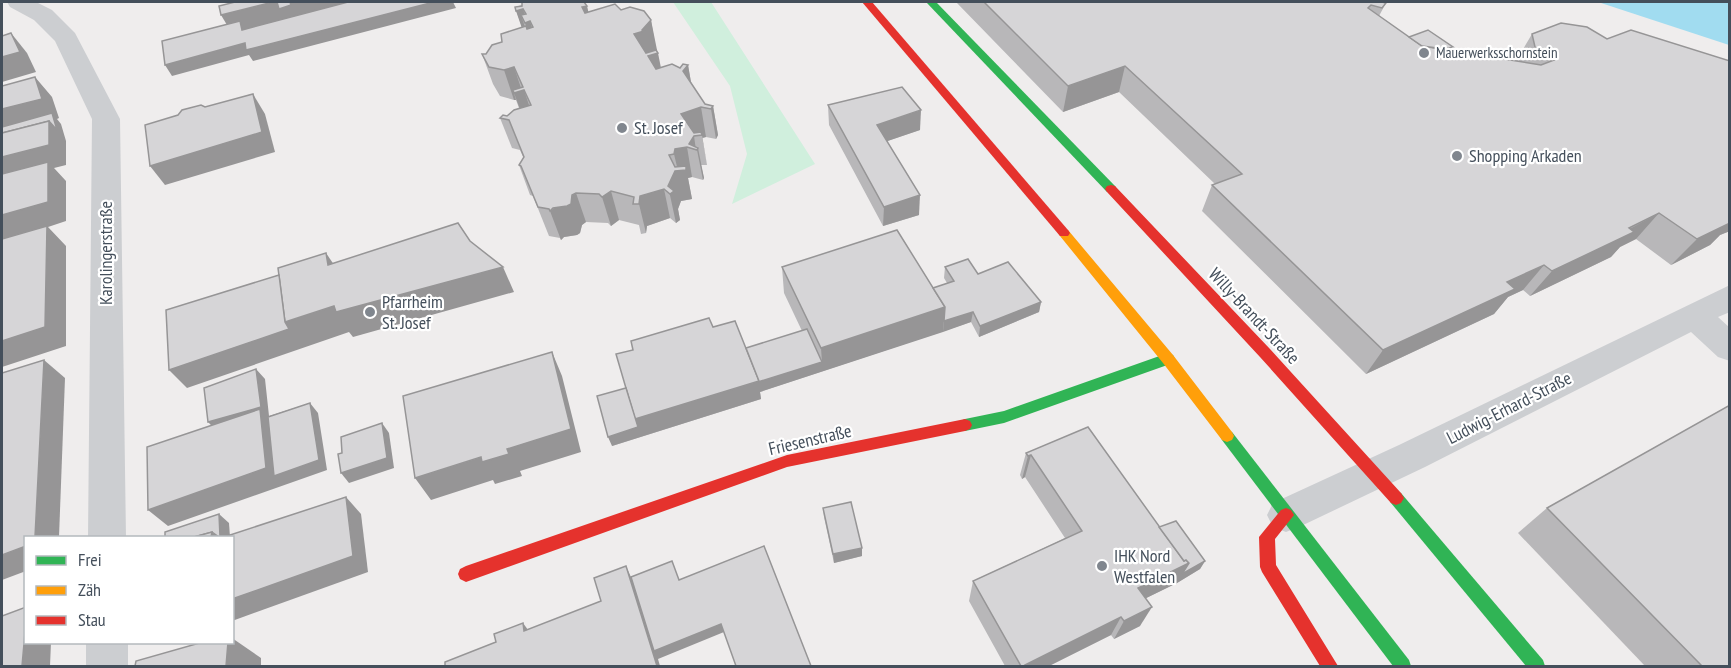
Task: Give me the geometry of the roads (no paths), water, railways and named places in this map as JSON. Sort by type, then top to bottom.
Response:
[{"type":"main road","points":[[867,2],[1055,221],[1168,360],[1403,666]]},
{"type":"main road","name":"Willy-Brandt-Straße","points":[[931,2],[1152,232],[1374,473],[1537,666]]},
{"type":"main road","name":"Friesenstraße","points":[[466,574],[787,461],[1004,417],[1168,360]]},
{"type":"main road","points":[[1286,515],[1267,537],[1268,567],[1330,666]]},
{"type":"street","name":"Karolingerstraße","points":[[19,2],[43,15],[66,38],[106,119],[107,536]]},
{"type":"street","name":"Ludwig-Erhard-Straße","points":[[1286,515],[1730,297]]},
{"type":"street","points":[[1694,315],[1730,348]]},
{"type":"street","points":[[107,644],[107,666]]},
{"type":"water","points":[[1598,2],[1729,2],[1729,45]]},
{"type":"place","name":"Mauerwerksschornstein","points":[[1424,53]]},
{"type":"place","name":"St. Josef","points":[[622,128]]},
{"type":"place","name":"Shopping Arkaden","points":[[1457,156]]},
{"type":"place","name":"Pfarrheim St. Josef","points":[[370,312]]},
{"type":"place","name":"IHK Nord Westfalen","points":[[1102,566]]}]
